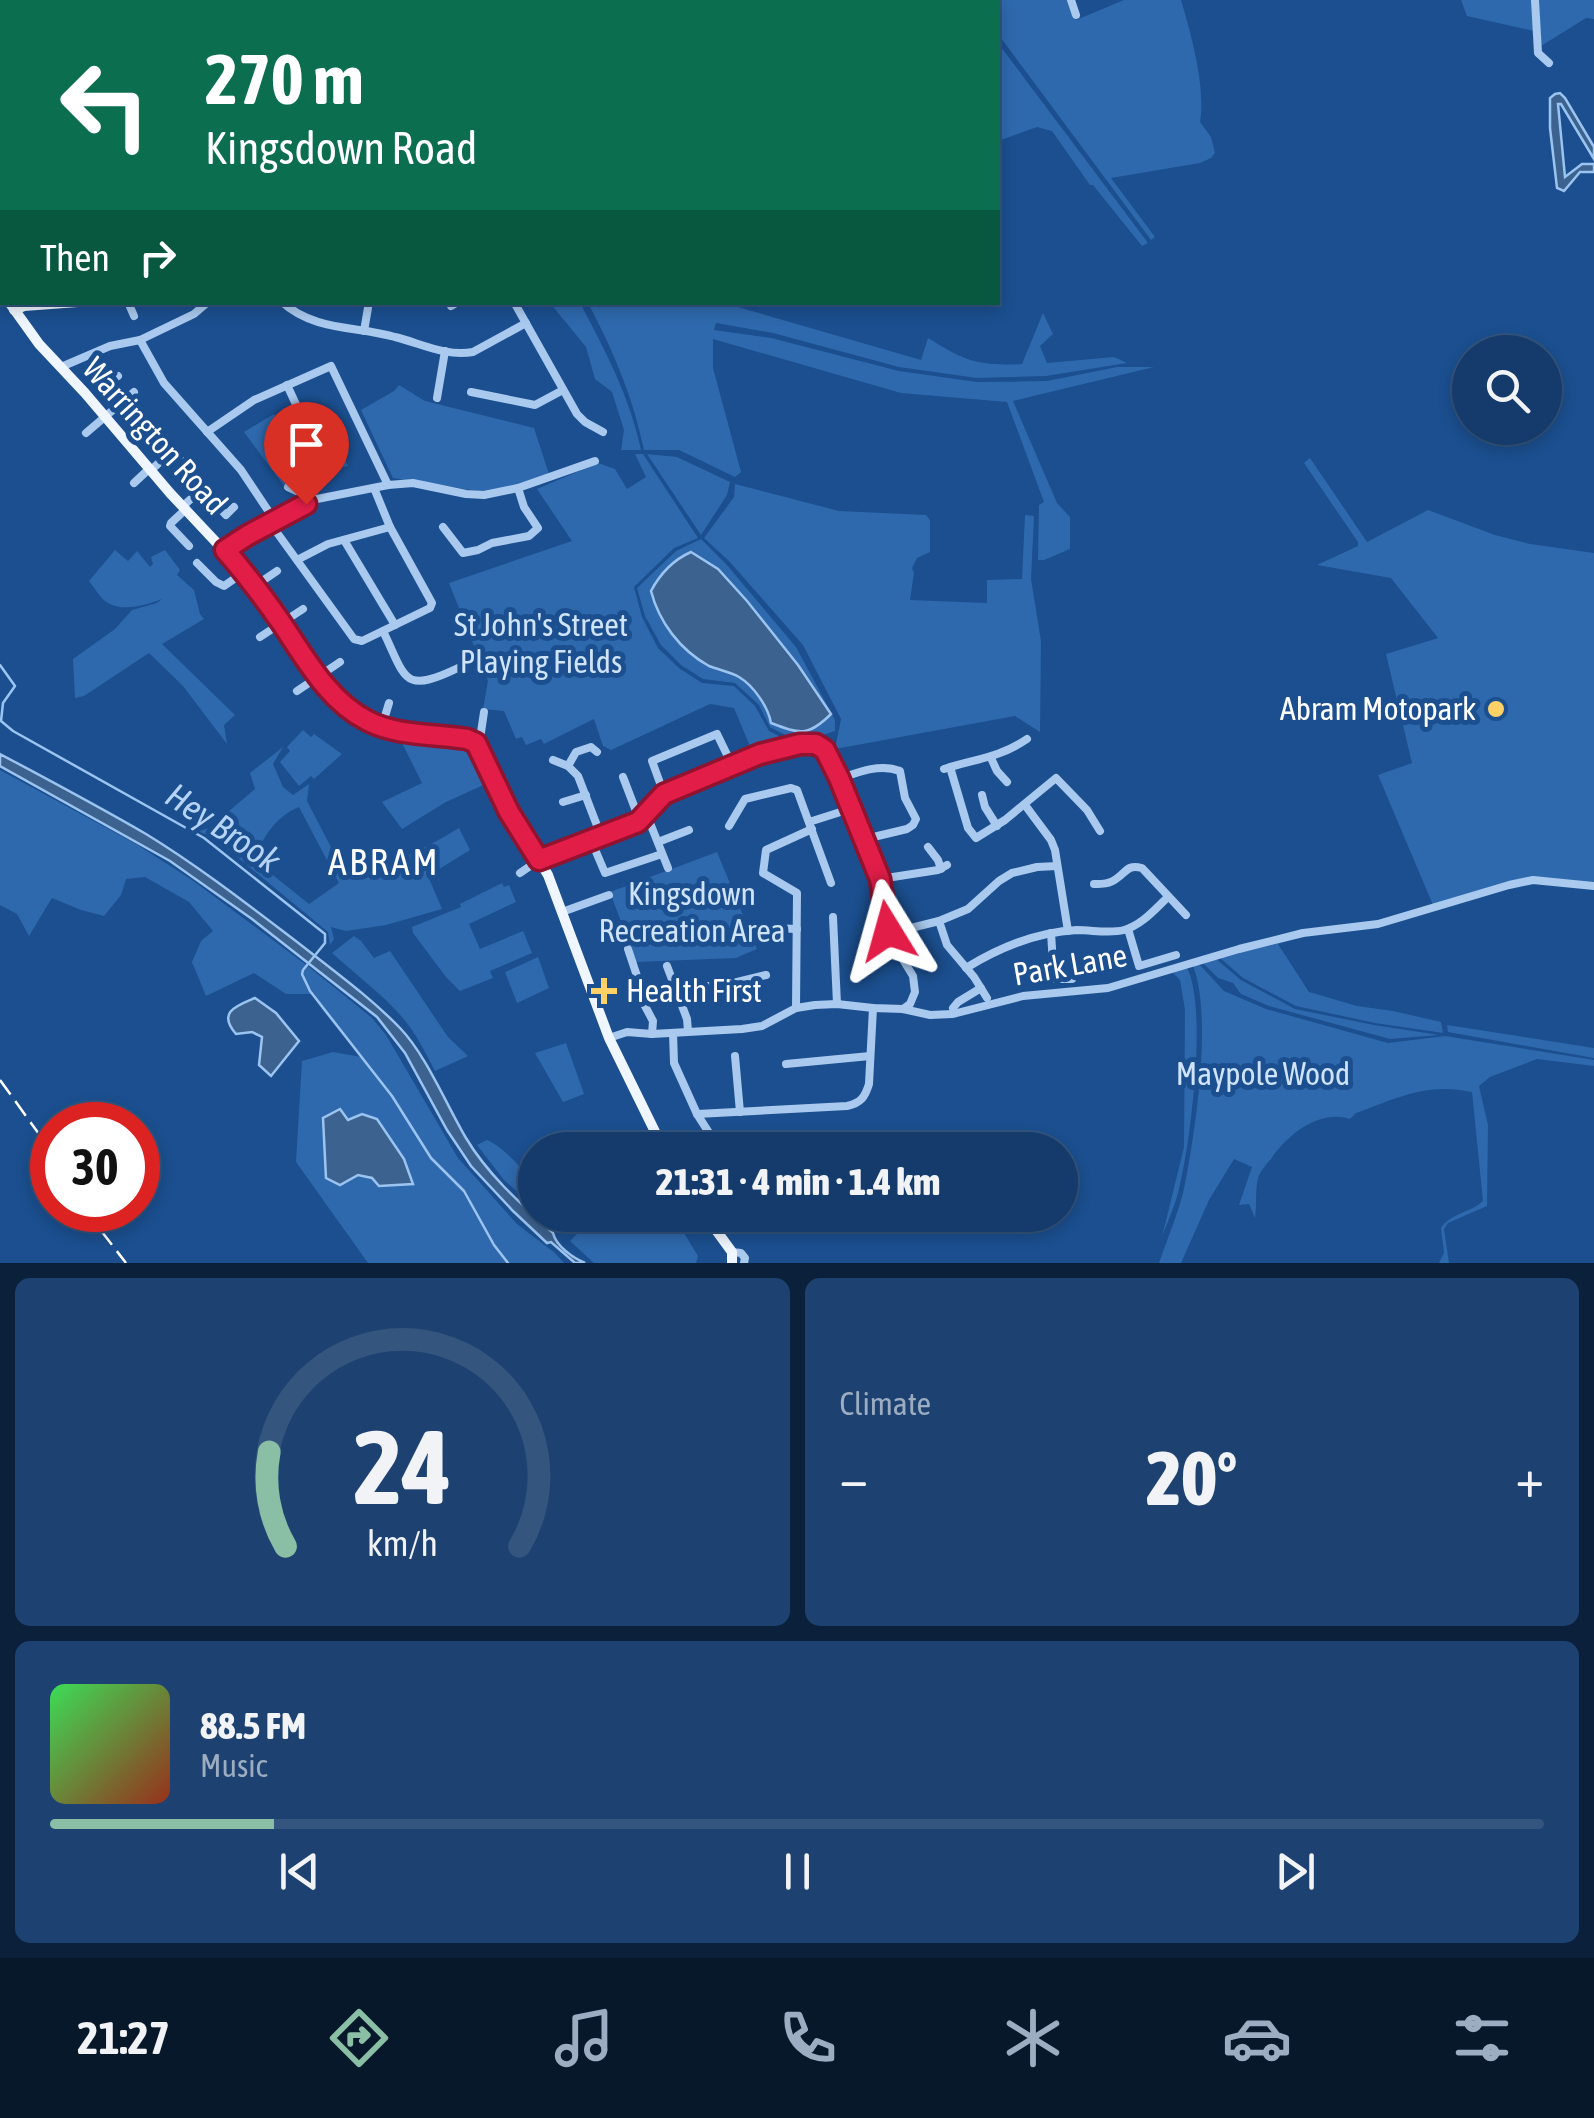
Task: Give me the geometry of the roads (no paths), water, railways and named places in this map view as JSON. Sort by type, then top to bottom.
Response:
[{"type":"main road","name":"Warrington Road","points":[[13,305],[39,344],[244,572],[319,678],[348,708],[366,721],[382,726],[467,739],[477,744]]},
{"type":"main road","points":[[477,744],[509,812],[550,881],[609,1038],[655,1132]]},
{"type":"main road","points":[[716,1232],[732,1258]]},
{"type":"street","points":[[1071,0],[1076,16]]},
{"type":"street","points":[[1535,0],[1538,53],[1550,63]]},
{"type":"street","points":[[129,305],[134,316]]},
{"type":"street","points":[[61,368],[110,346],[140,340],[204,305]]},
{"type":"street","points":[[286,305],[300,316],[324,325],[398,337],[445,351],[473,352],[526,323]]},
{"type":"street","points":[[364,331],[368,305]]},
{"type":"street","points":[[516,305],[577,414],[597,432]]},
{"type":"street","points":[[140,340],[164,383],[240,470],[298,560],[358,641],[430,608],[432,603],[390,527],[374,488]]},
{"type":"street","points":[[437,398],[445,351]]},
{"type":"street","points":[[90,354],[111,382],[118,376]]},
{"type":"street","points":[[207,432],[254,400],[331,366],[388,484]]},
{"type":"street","points":[[287,385],[300,413]]},
{"type":"street","points":[[471,392],[535,405],[563,390]]},
{"type":"street","points":[[86,432],[134,392]]},
{"type":"street","points":[[134,483],[172,452],[226,515],[234,507]]},
{"type":"street","points":[[225,550],[317,499],[412,482],[484,495],[595,462]]},
{"type":"street","points":[[188,546],[170,526],[203,487]]},
{"type":"street","points":[[288,488],[300,493],[306,504]]},
{"type":"street","points":[[518,488],[524,507],[544,538]]},
{"type":"street","points":[[298,560],[328,544],[390,527]]},
{"type":"street","points":[[443,527],[463,554],[529,536],[538,528]]},
{"type":"street","points":[[344,540],[395,624]]},
{"type":"street","points":[[196,563],[224,586],[244,572]]},
{"type":"street","points":[[255,586],[277,571]]},
{"type":"street","points":[[260,637],[303,609]]},
{"type":"street","points":[[382,630],[410,680],[432,680],[458,668]]},
{"type":"street","points":[[297,690],[340,662]]},
{"type":"street","points":[[382,726],[389,704]]},
{"type":"street","points":[[477,744],[484,712]]},
{"type":"street","points":[[664,794],[652,760],[717,734],[732,765]]},
{"type":"street","points":[[1027,739],[992,758],[947,768],[968,828],[976,838],[997,826],[1025,805],[1055,774],[1100,831]]},
{"type":"street","points":[[520,873],[539,860],[643,818],[664,794],[760,754],[816,744],[829,759],[853,808],[880,879],[890,940],[913,976],[916,992],[903,1008]]},
{"type":"street","points":[[568,766],[576,752],[591,747],[597,752]]},
{"type":"street","points":[[992,758],[995,777],[1008,782]]},
{"type":"street","points":[[553,760],[568,766],[578,776],[600,836]]},
{"type":"street","points":[[839,778],[869,769],[900,771],[905,798],[916,819],[913,825],[865,840]]},
{"type":"street","points":[[623,777],[636,811],[650,823],[668,868]]},
{"type":"street","points":[[730,826],[745,799],[791,788],[800,793],[831,883]]},
{"type":"street","points":[[563,802],[586,795]]},
{"type":"street","points":[[982,796],[997,826]]},
{"type":"street","points":[[1025,805],[1055,850],[1068,931]]},
{"type":"street","points":[[796,1008],[797,894],[764,874],[766,850],[853,808]]},
{"type":"street","points":[[658,842],[689,830]]},
{"type":"street","points":[[591,840],[605,873],[662,854]]},
{"type":"street","points":[[880,879],[944,867],[928,846]]},
{"type":"street","points":[[890,940],[911,928],[968,909],[1012,874],[1057,866]]},
{"type":"street","points":[[1094,884],[1116,880],[1126,869],[1142,868],[1186,915]]},
{"type":"street","name":"Park Lane","points":[[609,1038],[627,1032],[742,1030],[762,1026],[796,1008],[836,1004],[953,1014],[1023,996],[1108,988],[1239,949],[1303,933],[1378,924],[1533,880],[1594,886]]},
{"type":"street","points":[[562,912],[609,895]]},
{"type":"street","points":[[966,968],[1023,939],[1051,932],[1128,930],[1168,897]]},
{"type":"street","points":[[832,916],[836,1004]]},
{"type":"street","points":[[939,920],[947,945],[987,998]]},
{"type":"street","points":[[772,928],[796,930]]},
{"type":"street","points":[[1128,930],[1139,966],[1176,955]]},
{"type":"street","points":[[1051,932],[1054,979]]},
{"type":"street","points":[[628,949],[653,1021],[652,1034]]},
{"type":"street","points":[[667,966],[678,989],[688,1032]]},
{"type":"street","points":[[678,989],[766,976]]},
{"type":"street","points":[[1043,979],[1072,979]]},
{"type":"street","points":[[953,1008],[981,988]]},
{"type":"street","points":[[697,1114],[858,1104],[869,1084],[873,1008]]},
{"type":"street","points":[[673,1033],[674,1063],[708,1132]]},
{"type":"street","points":[[735,1056],[740,1112]]},
{"type":"street","points":[[786,1064],[870,1056]]},
{"type":"street","points":[[732,1258],[744,1256],[744,1263]]},
{"type":"waterway","name":"Hey Brook","points":[[0,665],[15,686],[3,703],[1,721],[13,731],[204,838],[325,934],[325,943],[303,970],[310,991],[392,1096],[431,1158],[464,1191],[508,1263]]},
{"type":"railway","points":[[0,1080],[30,1122]]},
{"type":"railway","points":[[102,1232],[126,1263]]},
{"type":"place","name":"Abram Motopark","points":[[1496,709]]},
{"type":"place","name":"Health First","points":[[604,991]]},
{"type":"district","name":"ABRAM","points":[[384,862]]},
{"type":"park label","name":"St John's Street Playing Fields","points":[[541,644]]},
{"type":"park label","name":"Kingsdown Recreation Area","points":[[692,912]]},
{"type":"park label","name":"Maypole Wood","points":[[1263,1074]]}]
